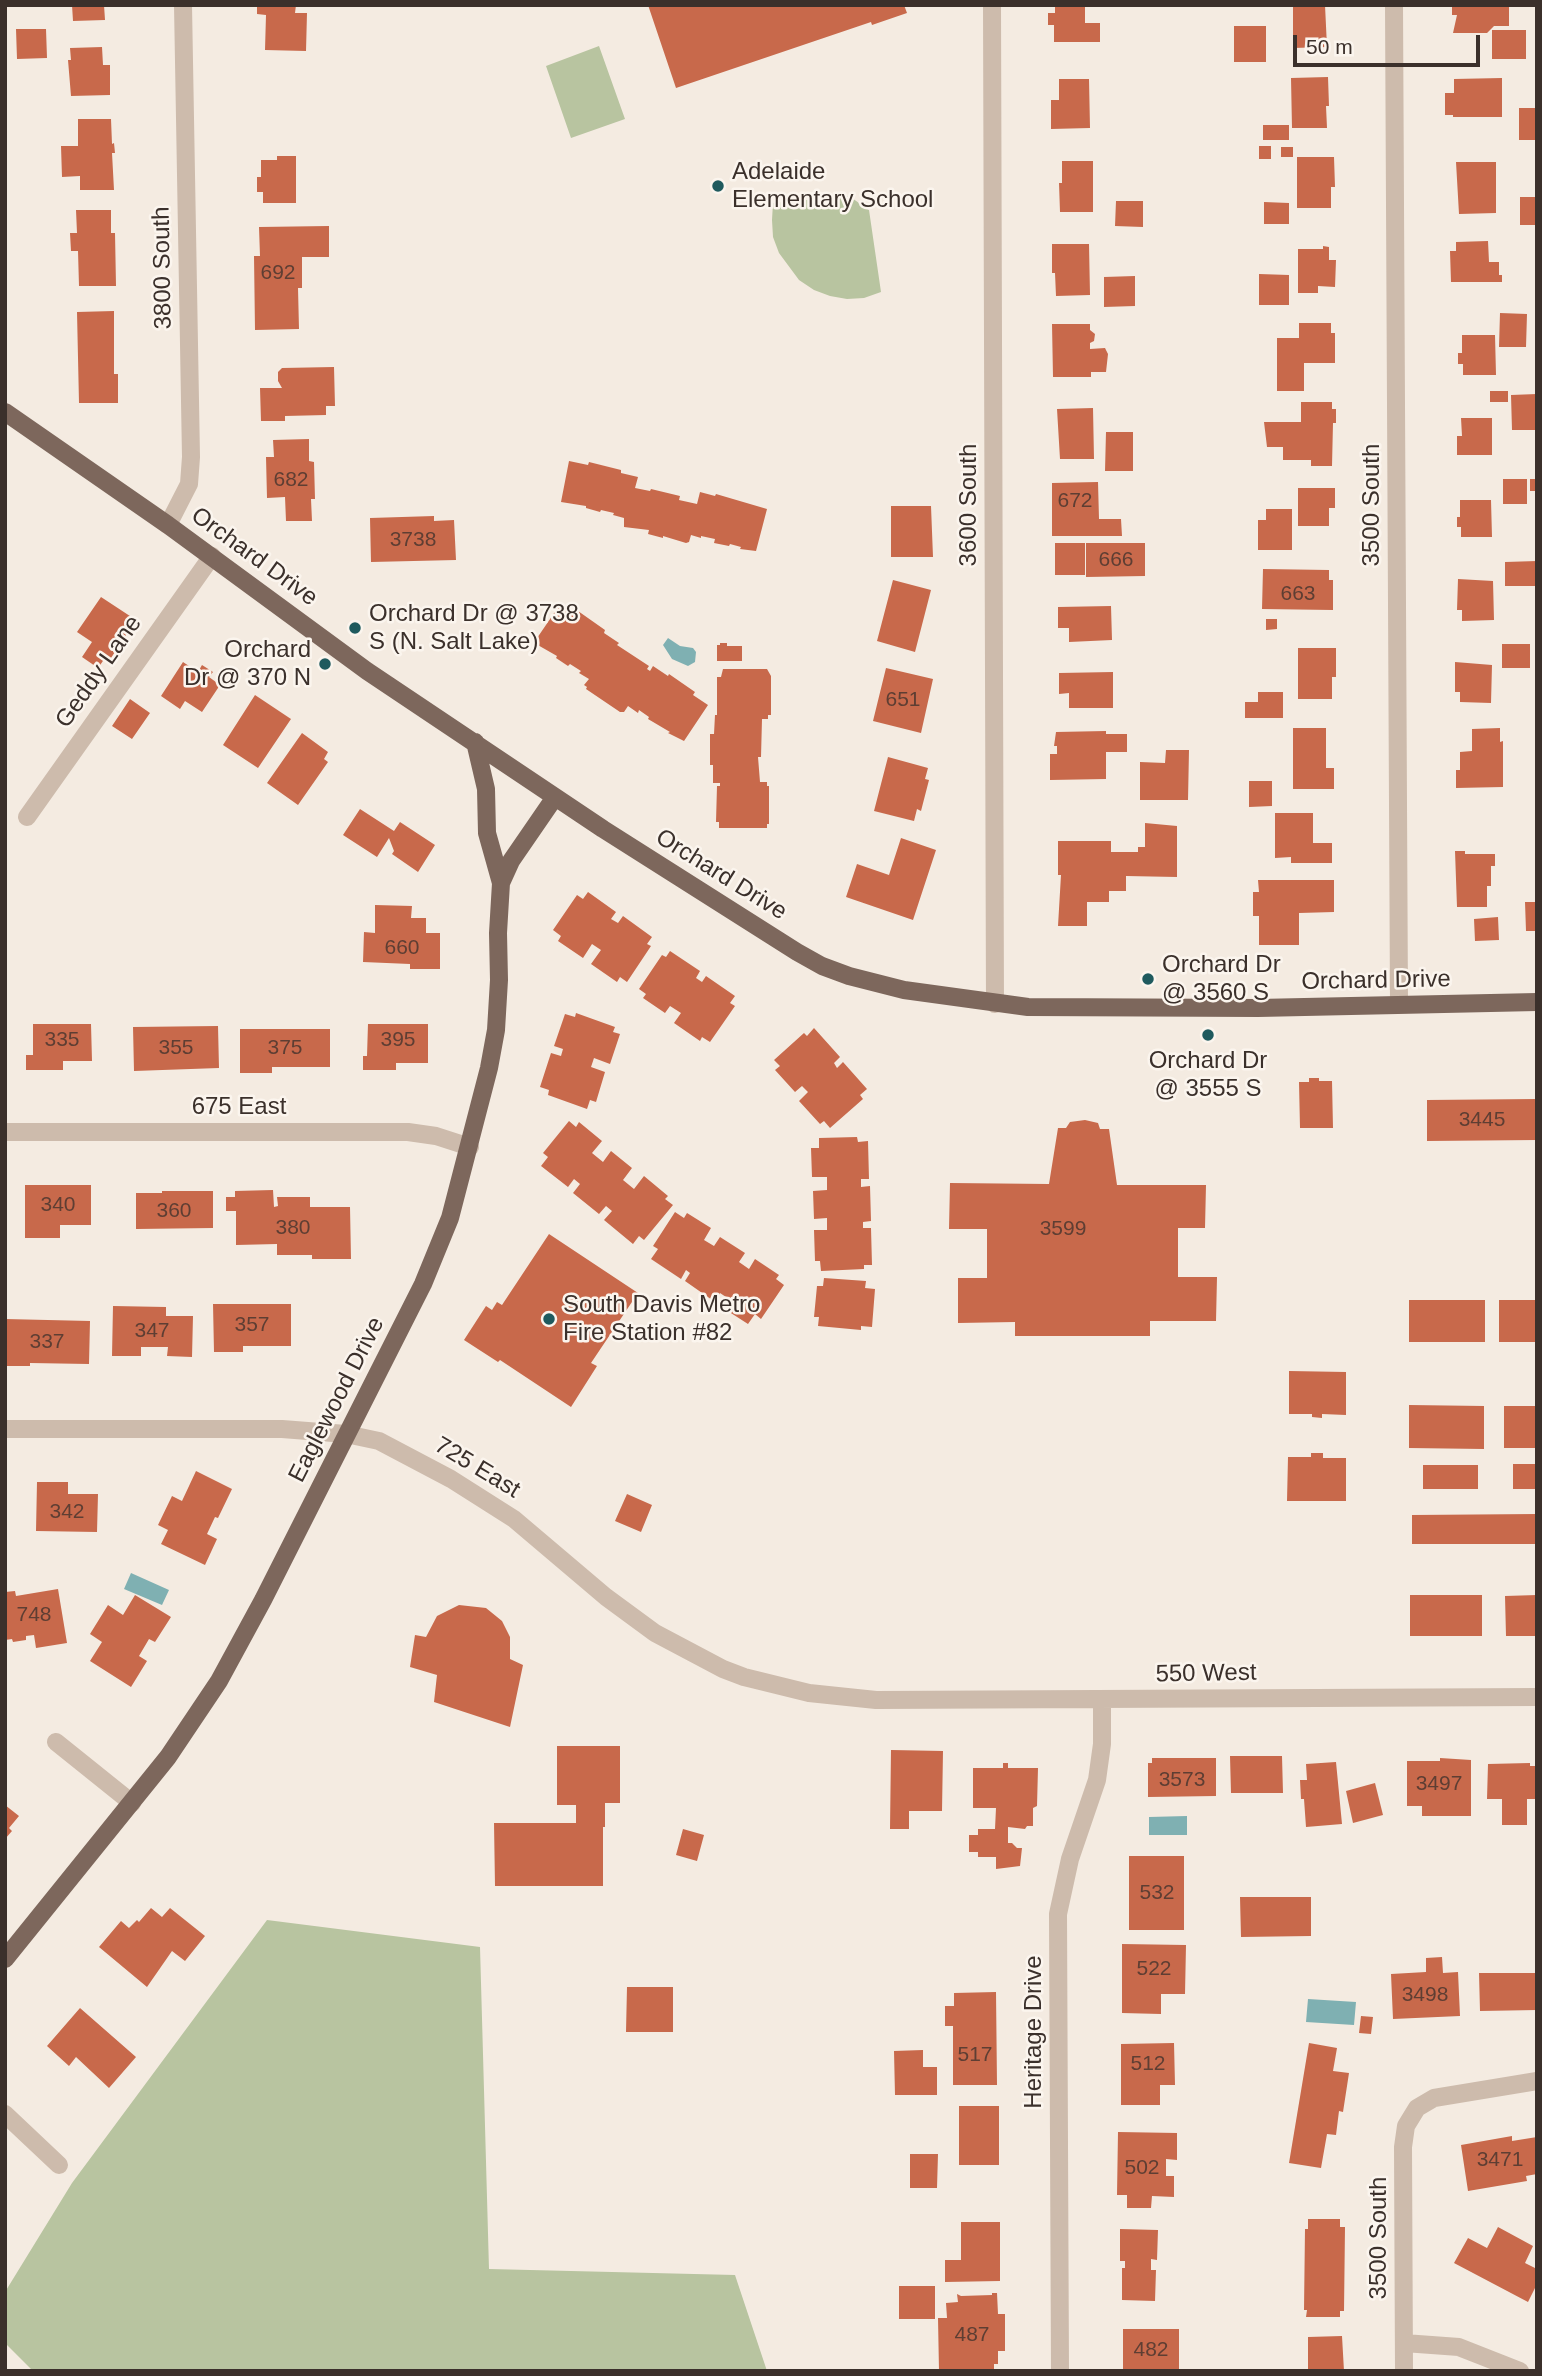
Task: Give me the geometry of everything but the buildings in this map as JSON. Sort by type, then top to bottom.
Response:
[{"type":"main road","name":"Orchard Drive","points":[[5,412],[169,525],[367,671],[555,797],[822,966],[904,990],[996,1004],[1060,1008],[1258,1008],[1537,1002]]},
{"type":"main road","points":[[475,742],[486,789],[487,833],[501,883]]},
{"type":"main road","name":"Eaglewood Drive","points":[[5,1959],[132,1803],[174,1748],[219,1681],[263,1600],[423,1284],[450,1218],[487,1081],[496,1031],[501,883],[511,861],[555,797]]},
{"type":"street","name":"3800 South","points":[[169,525],[189,484],[191,457],[183,5]]},
{"type":"street","name":"3600 South","points":[[992,5],[996,1004]]},
{"type":"street","name":"3500 South","points":[[1394,5],[1399,1004]]},
{"type":"street","name":"Geddy Lane","points":[[27,817],[212,556]]},
{"type":"street","name":"675 East","points":[[5,1132],[408,1132],[436,1136],[470,1147]]},
{"type":"street","name":"725 East","points":[[5,1429],[282,1429],[346,1434],[379,1441],[451,1479],[524,1526],[631,1616],[655,1633],[723,1669],[809,1693],[876,1700]]},
{"type":"street","name":"550 West","points":[[876,1700],[1537,1697]]},
{"type":"street","name":"Heritage Drive","points":[[1060,2371],[1058,1914],[1070,1859],[1097,1780],[1101,1752],[1102,1700]]},
{"type":"street","points":[[56,1742],[132,1803]]},
{"type":"street","name":"3500 South","points":[[1404,2371],[1403,2147],[1406,2126],[1417,2108],[1443,2096],[1537,2081]]},
{"type":"street","points":[[5,2114],[59,2165]]},
{"type":"street","points":[[1404,2343],[1459,2347],[1520,2371]]},
{"type":"green space","points":[[599,46],[625,119],[571,138],[546,66]]},
{"type":"green space","points":[[849,196],[869,210],[881,292],[864,298],[830,296],[799,280],[779,253],[773,237],[773,203]]},
{"type":"green space","points":[[267,1920],[480,1947],[489,2269],[735,2275],[767,2371],[33,2371],[5,2343],[5,2292],[72,2183]]},
{"type":"water","points":[[668,638],[680,646],[693,648],[696,652],[695,662],[688,666],[672,659],[663,645]]},
{"type":"water","points":[[131,1573],[169,1590],[162,1605],[124,1589]]},
{"type":"water","points":[[1187,1816],[1187,1835],[1149,1835],[1149,1817]]},
{"type":"water","points":[[1308,1999],[1356,2002],[1354,2025],[1306,2022]]},
{"type":"place","name":"Adelaide Elementary School","points":[[718,186]]},
{"type":"place","name":"Orchard Dr @ 3738 S (N. Salt Lake)","points":[[355,628]]},
{"type":"place","name":"Orchard Dr @ 370 N","points":[[325,664]]},
{"type":"place","name":"Orchard Dr @ 3560 S","points":[[1148,979]]},
{"type":"place","name":"Orchard Dr @ 3555 S","points":[[1208,1035]]},
{"type":"place","name":"South Davis Metro Fire Station #82","points":[[549,1319]]}]
